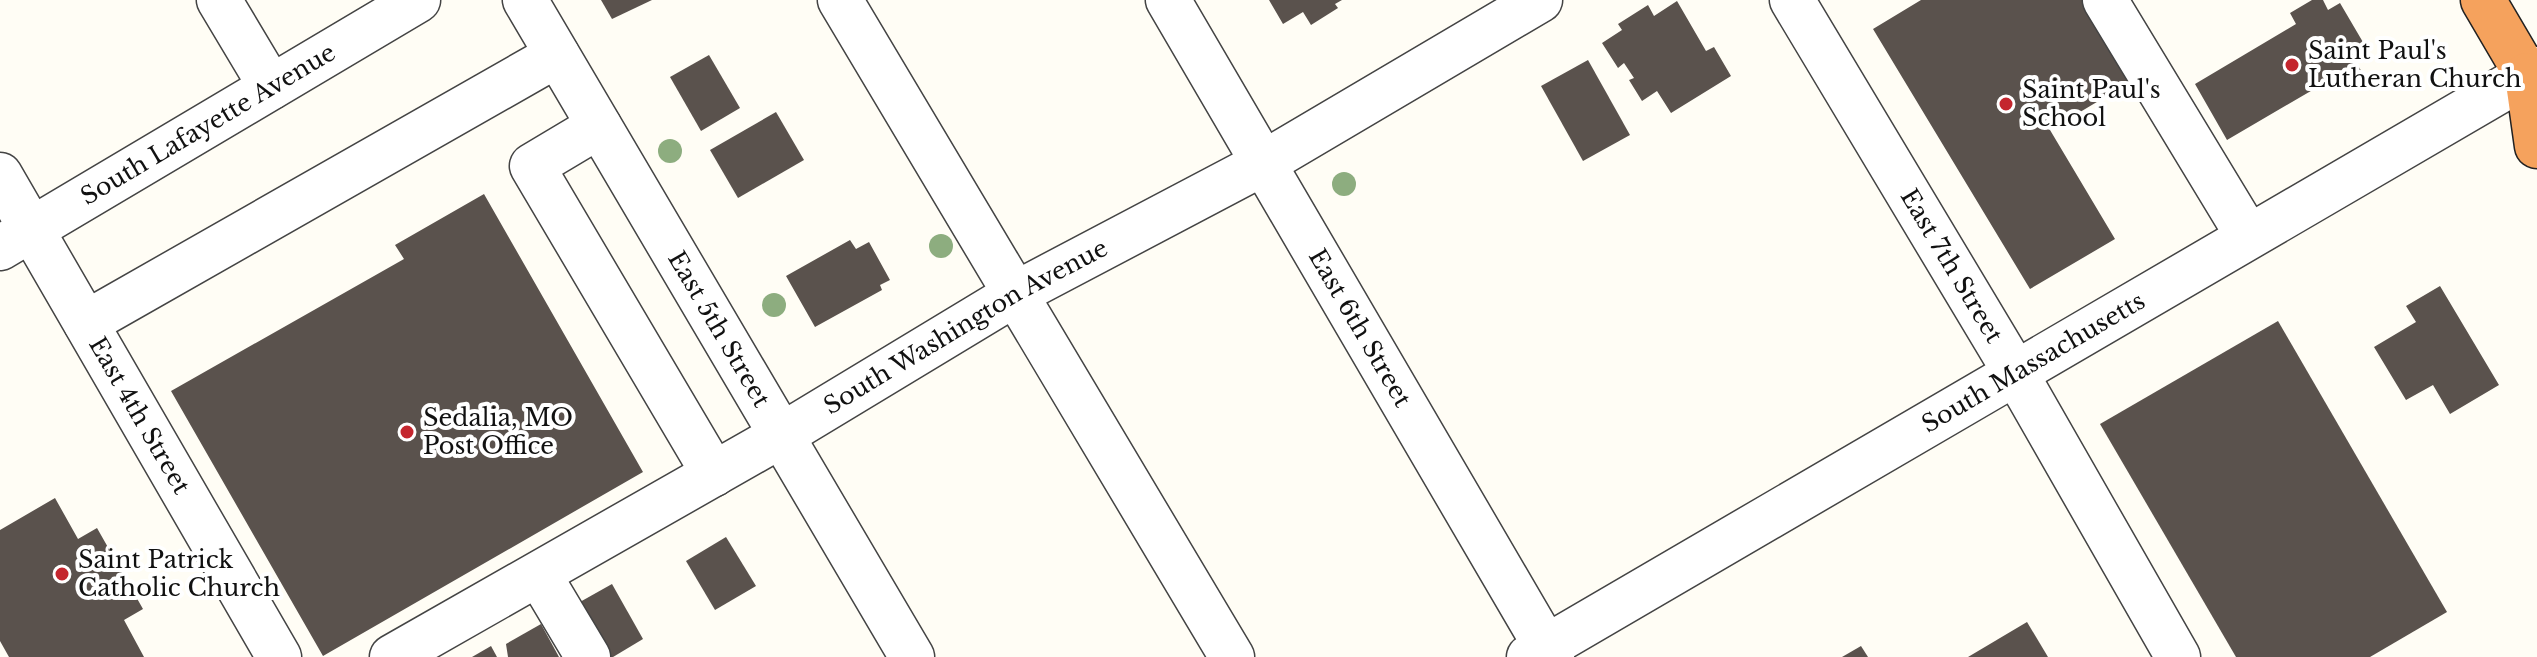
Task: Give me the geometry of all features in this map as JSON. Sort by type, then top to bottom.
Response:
[{"type":"highway","points":[[2483,0],[2534,76],[2537,146]]},
{"type":"street","points":[[219,0],[271,87]]},
{"type":"street","name":"South Lafayette Avenue","points":[[16,239],[418,0]]},
{"type":"street","name":"East 5th Street","points":[[525,0],[912,657]]},
{"type":"street","points":[[840,0],[1232,657]]},
{"type":"street","name":"East 6th Street","points":[[1168,0],[1542,654]]},
{"type":"street","name":"South Washington Avenue","points":[[392,657],[782,435],[1017,293],[1262,164],[1492,12],[1540,0]]},
{"type":"street","name":"East 7th Street","points":[[1792,0],[2015,372],[2178,657]]},
{"type":"street","points":[[2105,0],[2248,236]]},
{"type":"street","points":[[86,323],[557,55]]},
{"type":"street","name":"South Massachusetts","points":[[1542,654],[2248,236],[2534,76]]},
{"type":"street","points":[[599,126],[532,166],[714,474]]},
{"type":"street","name":"East 4th Street","points":[[0,175],[16,239],[86,323],[279,657]]},
{"type":"street","points":[[539,575],[588,657]]},
{"type":"building","points":[[601,0],[652,0],[612,19]]},
{"type":"building","points":[[1269,0],[1342,0],[1335,4],[1338,8],[1311,25],[1303,12],[1283,24]]},
{"type":"building","name":"Saint Paul's School","points":[[1921,0],[2090,0],[2137,78],[2050,130],[2115,239],[2030,289],[1873,29]]},
{"type":"building","name":"Saint Paul's Lutheran Church","points":[[2312,0],[2323,0],[2328,10],[2340,3],[2367,49],[2353,57],[2363,74],[2334,90],[2328,81],[2227,140],[2195,84],[2296,24],[2290,13]]},
{"type":"building","points":[[1677,1],[1706,51],[1714,47],[1731,76],[1671,113],[1657,91],[1642,101],[1629,80],[1634,78],[1624,63],[1618,68],[1602,43],[1622,30],[1618,24],[1648,5],[1654,16]]},
{"type":"building","points":[[709,55],[740,108],[701,131],[670,77]]},
{"type":"building","points":[[1588,60],[1630,135],[1583,161],[1541,86]]},
{"type":"building","points":[[776,112],[804,160],[738,198],[710,150]]},
{"type":"building","name":"Sedalia, MO Post Office","points":[[484,194],[643,472],[323,656],[171,391],[404,259],[395,245]]},
{"type":"building","points":[[850,240],[856,249],[869,242],[890,280],[880,285],[882,290],[815,327],[786,276]]},
{"type":"building","points":[[2440,286],[2499,385],[2450,414],[2433,385],[2406,400],[2374,347],[2416,322],[2406,306]]},
{"type":"building","points":[[2278,321],[2447,612],[2370,657],[2236,657],[2100,424]]},
{"type":"building","name":"Saint Patrick Catholic Church","points":[[55,498],[78,539],[97,528],[143,609],[124,620],[144,657],[9,657],[0,641],[0,530]]},
{"type":"building","points":[[726,537],[756,586],[715,610],[686,561]]},
{"type":"building","points":[[612,584],[643,639],[613,657],[600,657],[571,607]]},
{"type":"building","points":[[2027,622],[2048,657],[1968,657]]},
{"type":"building","points":[[541,624],[559,657],[508,657],[506,644]]},
{"type":"building","points":[[491,646],[497,657],[472,657]]},
{"type":"building","points":[[1861,646],[1868,657],[1842,657]]},
{"type":"place","name":"Saint Paul's Lutheran Church","points":[[2292,65]]},
{"type":"place","name":"Saint Paul's School","points":[[2006,104]]},
{"type":"place","name":"Sedalia, MO Post Office","points":[[407,432]]},
{"type":"place","name":"Saint Patrick Catholic Church","points":[[62,574]]}]
